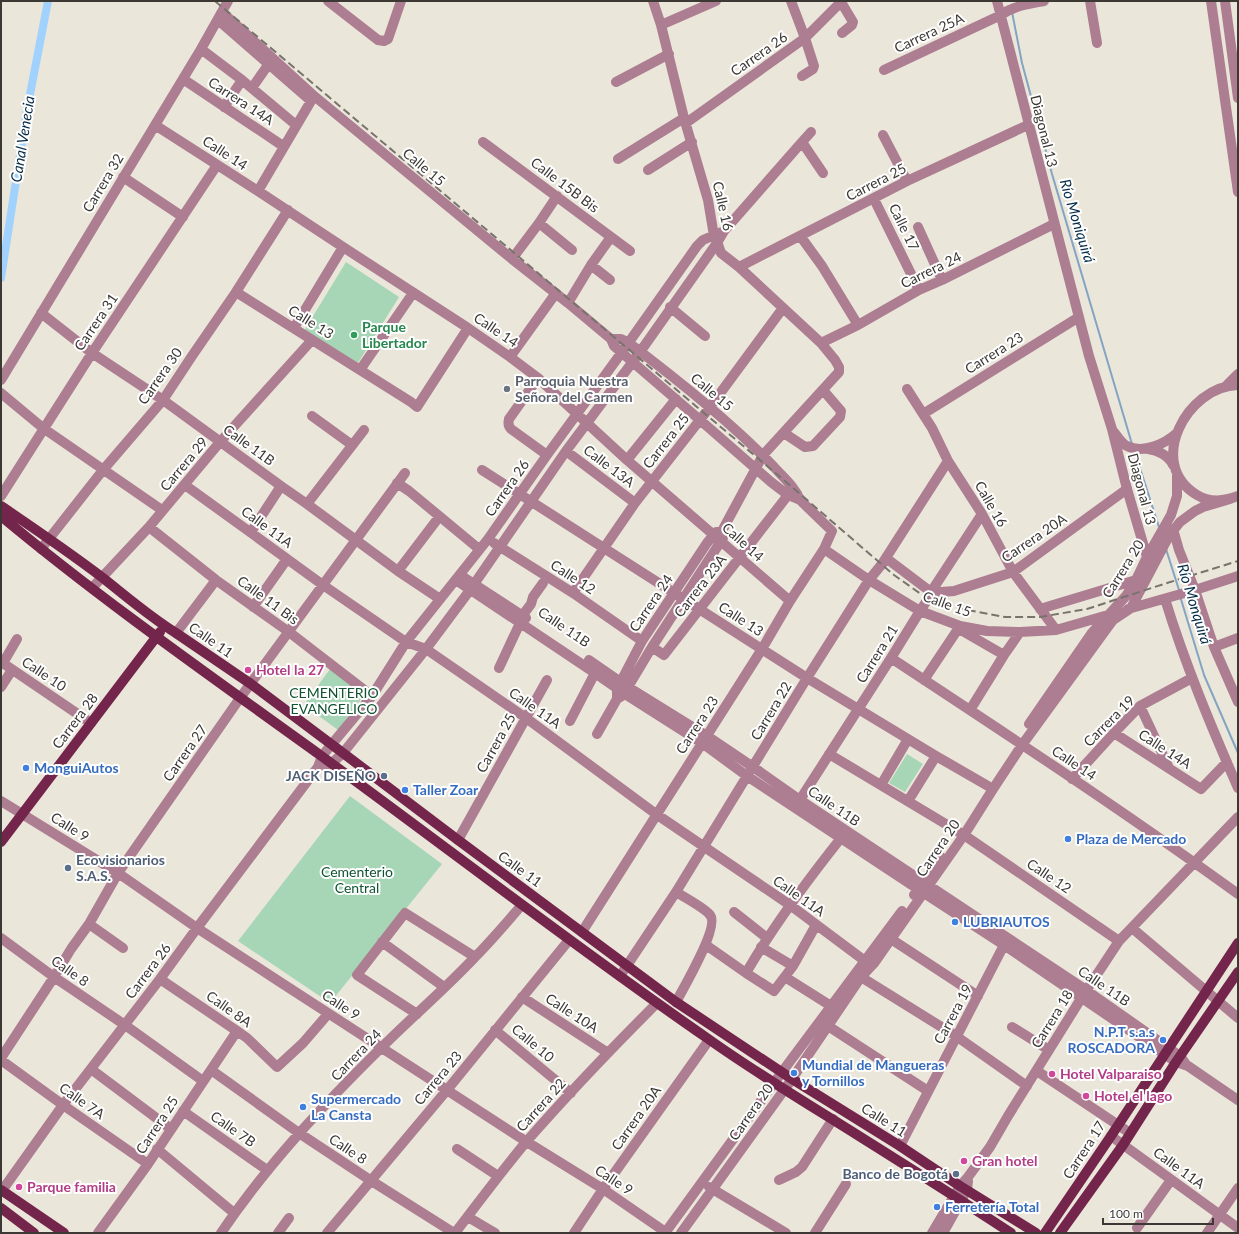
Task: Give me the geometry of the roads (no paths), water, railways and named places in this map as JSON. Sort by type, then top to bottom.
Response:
[{"type":"main road","name":"Calle 11","points":[[1,506],[102,577],[165,626],[251,684],[676,1002],[792,1079],[1036,1233]]},
{"type":"main road","name":"Calle 11","points":[[1,516],[41,549],[156,636],[322,756],[521,906],[709,1040],[1012,1233]]},
{"type":"main road","name":"Carrera 28","points":[[1,842],[165,626]]},
{"type":"main road","name":"Carrera 17","points":[[1045,1233],[1111,1136],[1166,1050],[1238,943]]},
{"type":"main road","name":"Carrera 17","points":[[1060,1233],[1123,1145],[1178,1059],[1238,972]]},
{"type":"main road","points":[[1,1191],[64,1233]]},
{"type":"main road","points":[[1,1208],[34,1233]]},
{"type":"street","name":"Carrera 32","points":[[1,380],[182,79],[201,50],[228,1]]},
{"type":"street","points":[[328,1],[378,40],[384,41],[388,39],[401,1]]},
{"type":"street","name":"Calle 16","points":[[652,1],[661,25],[685,120],[718,236],[721,253],[739,267],[820,343],[835,360],[839,367],[839,372]]},
{"type":"street","points":[[661,25],[716,1]]},
{"type":"street","points":[[791,1],[814,66],[813,69],[802,76]]},
{"type":"street","name":"Diagonal 13","points":[[997,1],[1003,13],[1028,125],[1088,356],[1112,429],[1127,489],[1153,552]]},
{"type":"street","name":"Carrera 25A","points":[[884,70],[1020,5],[1044,1]]},
{"type":"street","points":[[1090,1],[1097,43]]},
{"type":"street","points":[[1211,1],[1238,192]]},
{"type":"street","points":[[1225,1],[1238,98]]},
{"type":"street","points":[[842,2],[853,22],[852,25],[842,33]]},
{"type":"street","name":"Carrera 26","points":[[618,159],[685,120],[805,38],[842,2]]},
{"type":"street","points":[[220,16],[268,65],[311,101],[258,190]]},
{"type":"street","name":"Calle 15","points":[[220,16],[313,95],[611,339],[614,346],[788,496],[800,500]]},
{"type":"street","points":[[201,50],[242,80],[296,125]]},
{"type":"street","points":[[616,82],[668,54]]},
{"type":"street","points":[[252,88],[268,65]]},
{"type":"street","name":"Carrera 14A","points":[[182,79],[283,146]]},
{"type":"street","points":[[224,107],[242,80]]},
{"type":"street","name":"Calle 14","points":[[155,125],[258,190],[343,248],[510,356],[538,378],[652,482],[719,536],[739,559],[790,602]]},
{"type":"street","name":"Carrera 25","points":[[739,267],[907,181],[1028,125]]},
{"type":"street","name":"Carrera 26","points":[[318,767],[331,764],[343,753],[426,649],[472,587],[566,451],[640,352],[718,236],[811,132]]},
{"type":"street","points":[[883,135],[907,181]]},
{"type":"street","name":"Calle 15B Bis","points":[[482,142],[630,251]]},
{"type":"street","points":[[648,170],[692,142]]},
{"type":"street","points":[[802,142],[823,173]]},
{"type":"street","name":"Carrera 31","points":[[1,496],[92,353],[217,165]]},
{"type":"street","points":[[123,177],[183,217]]},
{"type":"street","points":[[512,259],[557,196]]},
{"type":"street","name":"Calle 17","points":[[874,199],[919,290]]},
{"type":"street","name":"Carrera 30","points":[[41,549],[48,538],[103,470],[162,400],[236,292],[288,210]]},
{"type":"street","points":[[539,223],[572,250]]},
{"type":"street","name":"Carrera 24","points":[[820,343],[858,325],[919,290],[1054,224]]},
{"type":"street","points":[[918,227],[942,280]]},
{"type":"street","name":"Carrera 26","points":[[1,1191],[63,1105],[160,979],[318,767],[322,756],[372,696],[406,642],[488,539],[697,246],[703,240],[718,236]]},
{"type":"street","points":[[800,236],[822,266],[858,325]]},
{"type":"street","points":[[568,303],[611,237]]},
{"type":"street","points":[[294,328],[343,248]]},
{"type":"street","points":[[591,266],[610,280]]},
{"type":"street","name":"Calle 13","points":[[236,292],[417,407],[468,328]]},
{"type":"street","points":[[360,370],[413,293]]},
{"type":"street","points":[[510,356],[556,293]]},
{"type":"street","points":[[670,307],[705,336]]},
{"type":"street","name":"Carrera 25","points":[[573,593],[635,503],[710,407],[783,308]]},
{"type":"street","name":"Calle 11B","points":[[41,313],[92,353],[162,400],[308,504],[398,571],[440,599]]},
{"type":"street","name":"Carrera 23","points":[[923,414],[1079,317]]},
{"type":"street","name":"Calle 15","points":[[611,339],[621,339],[628,343],[710,407],[763,455],[797,493],[800,500],[832,532]]},
{"type":"street","name":"Carrera 29","points":[[92,588],[148,528],[220,442],[312,340]]},
{"type":"street","name":"Carrera 24","points":[[597,734],[622,690],[652,647],[707,543],[719,536],[756,469],[759,460],[839,372]]},
{"type":"street","points":[[1226,386],[1238,374]]},
{"type":"street","points":[[538,378],[509,419],[508,423],[511,429],[547,455]]},
{"type":"street","points":[[1226,386],[1238,385]]},
{"type":"street","name":"Carrera 20","points":[[1169,531],[1177,489],[1176,472],[1172,452],[1177,433],[1186,415],[1196,404],[1208,395],[1226,386]]},
{"type":"street","name":"Calle 16","points":[[907,389],[932,428],[948,461],[982,514],[1013,572],[1056,630]]},
{"type":"street","points":[[784,433],[805,447],[813,446],[840,418],[842,411],[823,390]]},
{"type":"street","points":[[1,394],[44,428],[162,510]]},
{"type":"street","points":[[627,460],[676,399]]},
{"type":"street","points":[[312,416],[352,445]]},
{"type":"street","name":"Diagonal 13","points":[[1112,429],[1119,439],[1127,446],[1138,449],[1163,443],[1177,433]]},
{"type":"street","points":[[308,504],[364,430]]},
{"type":"street","name":"Diagonal 13","points":[[1144,448],[1152,449],[1163,454],[1172,462],[1176,472],[1187,488],[1200,496],[1209,500],[1220,501],[1234,497]]},
{"type":"street","name":"Calle 13A","points":[[566,451],[635,503]]},
{"type":"street","name":"Carrera 22","points":[[620,976],[705,846],[807,678],[869,580],[886,558],[948,461]]},
{"type":"street","name":"Calle 13","points":[[482,470],[807,678],[988,786]]},
{"type":"street","name":"Carrera 27","points":[[1,1059],[71,949],[89,924],[118,873],[240,698],[405,473]]},
{"type":"street","points":[[397,483],[479,549]]},
{"type":"street","name":"Calle 11A","points":[[185,485],[323,585],[406,642],[426,649],[526,718],[656,814],[790,905],[865,961]]},
{"type":"street","points":[[251,532],[281,486]]},
{"type":"street","name":"Carrera 20A","points":[[931,592],[954,591],[1013,572],[1127,489]]},
{"type":"street","name":"Carrera 23A","points":[[652,647],[664,656],[788,496]]},
{"type":"street","name":"Carrera 20","points":[[666,1233],[831,1006],[923,887],[993,789],[1020,743],[1092,634],[1100,623],[1110,615],[1126,596],[1153,552],[1169,531],[1195,511],[1234,497]]},
{"type":"street","name":"Carrera 21","points":[[797,804],[982,514]]},
{"type":"street","points":[[398,571],[439,517]]},
{"type":"street","name":"Calle 11 Bis","points":[[148,528],[216,580],[289,632],[372,696]]},
{"type":"street","name":"Diagonal 13","points":[[1169,531],[1179,550],[1214,647],[1238,702]]},
{"type":"street","name":"Carrera 23","points":[[582,932],[762,649],[824,549],[832,532]]},
{"type":"street","name":"Calle 12","points":[[488,539],[573,593],[642,641]]},
{"type":"street","name":"Calle 15","points":[[824,549],[869,580],[920,611],[959,628],[988,631],[1020,632],[1056,630],[1193,591],[1238,576]]},
{"type":"street","name":"Carrera 20","points":[[961,833],[988,786],[1107,627],[1120,615],[1131,608],[1153,552]]},
{"type":"street","points":[[886,558],[931,592]]},
{"type":"street","points":[[253,607],[287,559]]},
{"type":"street","name":"Calle 11B","points":[[458,578],[521,619],[622,690]]},
{"type":"street","points":[[176,633],[216,580]]},
{"type":"street","points":[[1040,609],[1136,580]]},
{"type":"street","points":[[499,668],[521,619],[531,604],[533,597],[543,583]]},
{"type":"street","name":"Carrera 24","points":[[622,690],[642,641],[679,596]]},
{"type":"street","points":[[1168,598],[1179,644],[1226,762],[1238,788]]},
{"type":"street","name":"Calle 11B","points":[[521,619],[595,673],[704,740],[754,767],[797,804],[841,838],[923,887]]},
{"type":"street","points":[[1077,624],[1092,634]]},
{"type":"street","points":[[924,680],[959,628],[1004,655]]},
{"type":"street","points":[[970,710],[1020,632]]},
{"type":"street","points":[[1214,647],[1238,638]]},
{"type":"street","points":[[2,662],[17,639]]},
{"type":"street","name":"Calle 14","points":[[891,658],[1020,743],[1194,862],[1238,894]]},
{"type":"street","name":"Calle 10","points":[[2,662],[91,723]]},
{"type":"street","points":[[1,687],[12,670]]},
{"type":"street","points":[[570,721],[595,673]]},
{"type":"street","name":"Carrera 19","points":[[1072,779],[1140,706],[1192,678]]},
{"type":"street","name":"Carrera 25","points":[[458,840],[547,680]]},
{"type":"street","points":[[1140,706],[1169,769]]},
{"type":"street","name":"Calle 14A","points":[[1114,733],[1201,789],[1226,762]]},
{"type":"street","points":[[881,785],[908,739]]},
{"type":"street","name":"Calle 11B","points":[[704,740],[747,776],[797,804],[1084,993],[1238,1100]]},
{"type":"street","name":"Calle 12","points":[[829,754],[961,833],[1119,941]]},
{"type":"street","points":[[908,801],[936,756]]},
{"type":"street","name":"Calle 9","points":[[1,801],[118,873],[197,928],[527,1142],[603,1189],[666,1233]]},
{"type":"street","name":"Carrera 18","points":[[943,1233],[968,1177],[990,1147],[1084,993],[1119,941],[1238,817]]},
{"type":"street","points":[[746,973],[790,905],[841,838]]},
{"type":"street","name":"Carrera 20","points":[[681,1233],[792,1079],[861,978],[891,939],[923,887]]},
{"type":"street","points":[[676,892],[710,915],[712,919],[712,927],[706,945],[676,1002]]},
{"type":"street","name":"Carrera 24","points":[[221,1233],[234,1213],[267,1170],[299,1133],[381,1047],[475,957],[521,906]]},
{"type":"street","points":[[734,912],[764,943],[793,966]]},
{"type":"street","points":[[417,1014],[357,975],[405,913],[475,957]]},
{"type":"street","points":[[89,924],[123,948]]},
{"type":"street","points":[[706,945],[774,991],[793,966],[816,925]]},
{"type":"street","points":[[1132,928],[1238,1018]]},
{"type":"street","name":"Calle 8","points":[[1,938],[202,1081]]},
{"type":"street","points":[[891,939],[978,996]]},
{"type":"street","name":"Carrera 23","points":[[327,1233],[447,1090],[569,940]]},
{"type":"street","points":[[382,942],[444,987]]},
{"type":"street","name":"Carrera 19","points":[[900,1146],[1006,942]]},
{"type":"street","points":[[785,977],[831,1006]]},
{"type":"street","points":[[861,978],[956,1036],[1027,1086]]},
{"type":"street","name":"Calle 8A","points":[[160,979],[247,1038],[277,1067],[303,1043],[328,1014]]},
{"type":"street","name":"Calle 10A","points":[[522,997],[608,1053]]},
{"type":"street","name":"Carrera 22","points":[[455,1233],[498,1176],[527,1142],[608,1053],[657,1003]]},
{"type":"street","points":[[828,1026],[928,1091]]},
{"type":"street","points":[[1012,1027],[1049,1050]]},
{"type":"street","name":"Calle 10","points":[[495,1030],[571,1093]]},
{"type":"street","name":"Carrera 25","points":[[98,1233],[148,1164],[202,1081],[237,1031]]},
{"type":"street","name":"Carrera 20A","points":[[574,1233],[603,1189],[709,1040]]},
{"type":"street","name":"Calle 7A","points":[[1,1059],[63,1105],[148,1164]]},
{"type":"street","points":[[91,1069],[171,1129]]},
{"type":"street","name":"Calle 8","points":[[211,1070],[299,1133],[370,1180],[455,1233]]},
{"type":"street","points":[[1037,1071],[1130,1134]]},
{"type":"street","name":"Calle 7B","points":[[183,1111],[267,1170]]},
{"type":"street","points":[[779,1180],[796,1172],[802,1167],[833,1120]]},
{"type":"street","name":"Calle 11A","points":[[1111,1136],[1238,1228]]},
{"type":"street","points":[[157,1149],[234,1213]]},
{"type":"street","points":[[457,1149],[498,1176]]},
{"type":"street","points":[[1137,1228],[1171,1180]]},
{"type":"street","points":[[702,1183],[786,1233]]},
{"type":"street","points":[[815,1233],[846,1184]]},
{"type":"street","points":[[1207,1233],[1238,1188]]},
{"type":"street","name":"Carrera 18","points":[[932,1233],[958,1198]]},
{"type":"street","points":[[468,1217],[495,1233]]},
{"type":"street","points":[[278,1233],[289,1218]]},
{"type":"waterway","name":"Canal Venecia","points":[[1,278],[27,110],[48,1]]},
{"type":"waterway","name":"Río Moniquirá","points":[[1012,12],[1022,63],[1052,174],[1132,444]]},
{"type":"waterway","name":"Río Monquirá","points":[[1137,459],[1159,527]]},
{"type":"waterway","name":"Río Monquirá","points":[[1166,549],[1179,590]]},
{"type":"waterway","name":"Río Monquirá","points":[[1180,596],[1204,675],[1238,753]]},
{"type":"railway","points":[[215,1],[792,487],[894,575],[928,599],[963,609],[1005,617],[1040,617],[1087,609],[1238,561]]},
{"type":"place","name":"Parque Libertador","points":[[354,335]]},
{"type":"place","name":"Parroquia Nuestra Señora del Carmen","points":[[507,389]]},
{"type":"place","name":"Hotel la 27","points":[[248,670]]},
{"type":"place","name":"MonguiAutos","points":[[26,768]]},
{"type":"place","name":"JACK DISEÑO","points":[[384,776]]},
{"type":"place","name":"Taller Zoar","points":[[405,790]]},
{"type":"place","name":"Plaza de Mercado","points":[[1068,839]]},
{"type":"place","name":"Ecovisionarios S.A.S.","points":[[68,868]]},
{"type":"place","name":"LUBRIAUTOS","points":[[955,922]]},
{"type":"place","name":"N.P.T s.a.s ROSCADORA","points":[[1163,1040]]},
{"type":"place","name":"Mundial de Mangueras y Tornillos","points":[[794,1073]]},
{"type":"place","name":"Hotel Valparaiso","points":[[1052,1074]]},
{"type":"place","name":"Hotel el lago","points":[[1086,1096]]},
{"type":"place","name":"Supermercado La Cansta","points":[[303,1107]]},
{"type":"place","name":"Gran hotel","points":[[964,1161]]},
{"type":"place","name":"Banco de Bogotá","points":[[956,1174]]},
{"type":"place","name":"Parque familia","points":[[19,1187]]},
{"type":"place","name":"Ferretería Total","points":[[937,1207]]},
{"type":"park label","name":"CEMENTERIO EVANGELICO","points":[[334,702]]},
{"type":"park label","name":"Cementerio Central","points":[[357,880]]}]
